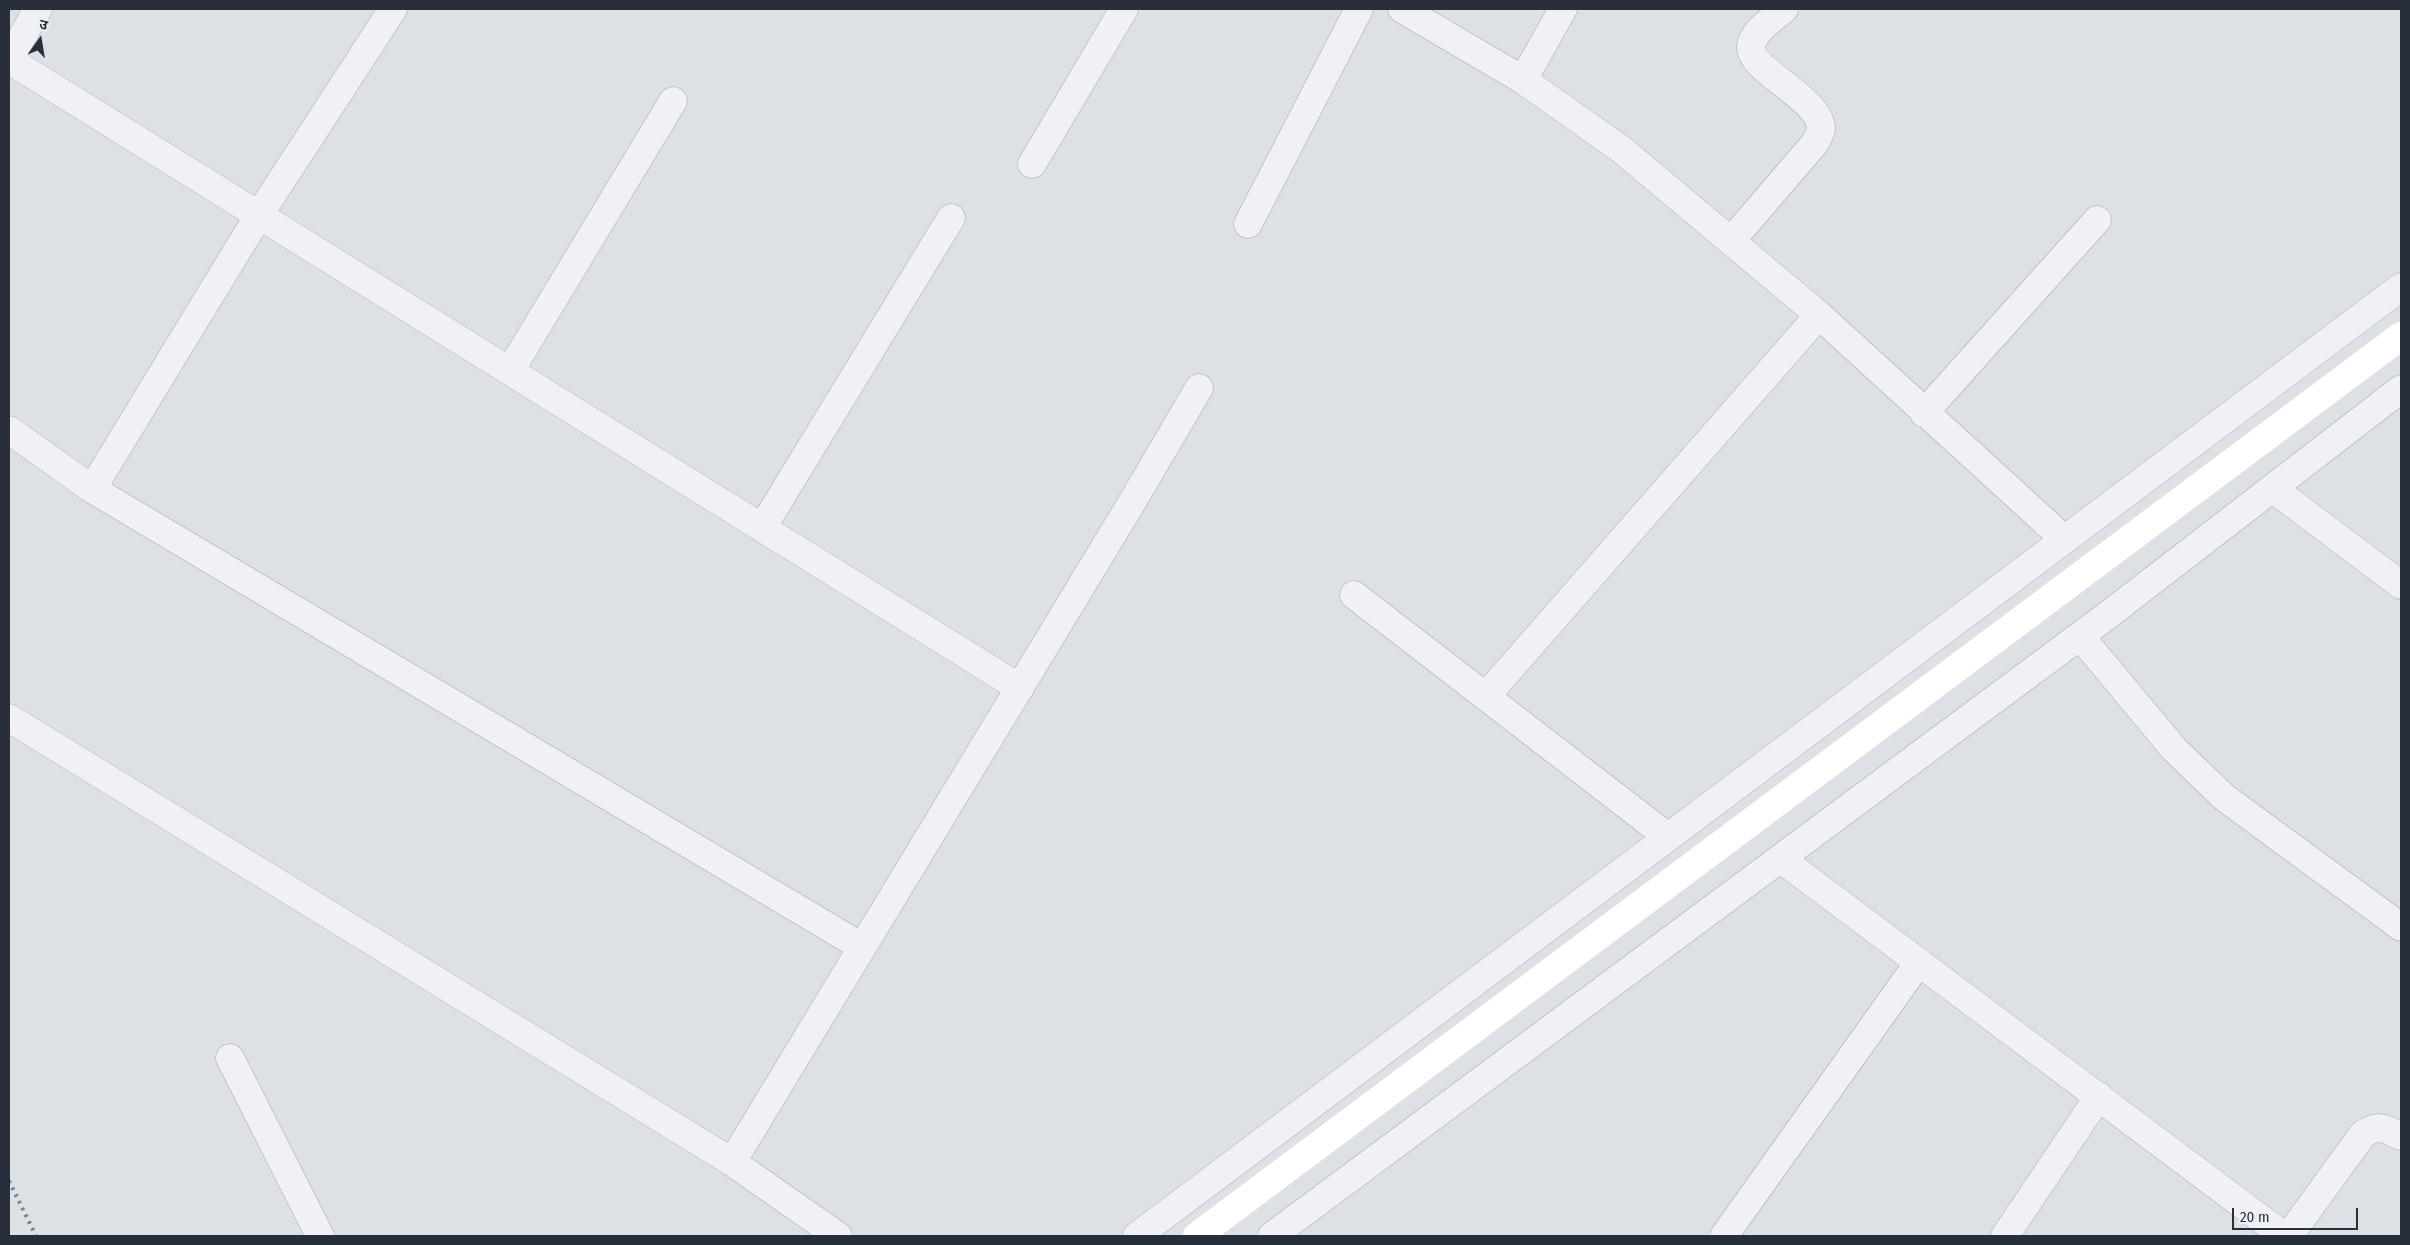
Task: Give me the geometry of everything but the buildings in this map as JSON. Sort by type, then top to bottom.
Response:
[{"type":"main road","points":[[1197,1236],[2401,336]]},
{"type":"street","points":[[38,9],[9,60],[1020,688]]},
{"type":"street","points":[[92,489],[259,215],[393,9]]},
{"type":"street","points":[[1032,164],[1124,9]]},
{"type":"street","points":[[1248,224],[1359,9]]},
{"type":"street","points":[[1402,9],[1522,80],[1622,150],[1819,315],[2064,539]]},
{"type":"street","points":[[1522,80],[1563,9]]},
{"type":"street","points":[[1731,241],[1816,143],[1822,130],[1819,118],[1810,106],[1759,63],[1752,54],[1750,47],[1754,37],[1784,9]]},
{"type":"street","points":[[510,371],[673,101]]},
{"type":"street","points":[[762,528],[951,218]]},
{"type":"street","points":[[1924,413],[2098,220]]},
{"type":"street","points":[[1138,1236],[2401,287]]},
{"type":"street","points":[[1486,696],[1819,315]]},
{"type":"street","points":[[732,1162],[1020,688],[1199,388]]},
{"type":"street","points":[[1272,1236],[2080,636],[2401,389]]},
{"type":"street","points":[[9,430],[92,489],[862,947]]},
{"type":"street","points":[[2272,488],[2401,585]]},
{"type":"street","points":[[1354,595],[1668,837]]},
{"type":"street","points":[[2080,636],[2174,749],[2225,798],[2401,927]]},
{"type":"street","points":[[9,718],[732,1162],[838,1236]]},
{"type":"street","points":[[1781,859],[2284,1236]]},
{"type":"street","points":[[1724,1236],[1919,962]]},
{"type":"street","points":[[230,1058],[320,1236]]},
{"type":"street","points":[[2005,1236],[2099,1096]]},
{"type":"street","points":[[2290,1236],[2363,1134],[2374,1128],[2384,1128],[2401,1136]]},
{"type":"railway","points":[[9,1181],[36,1236]]}]
